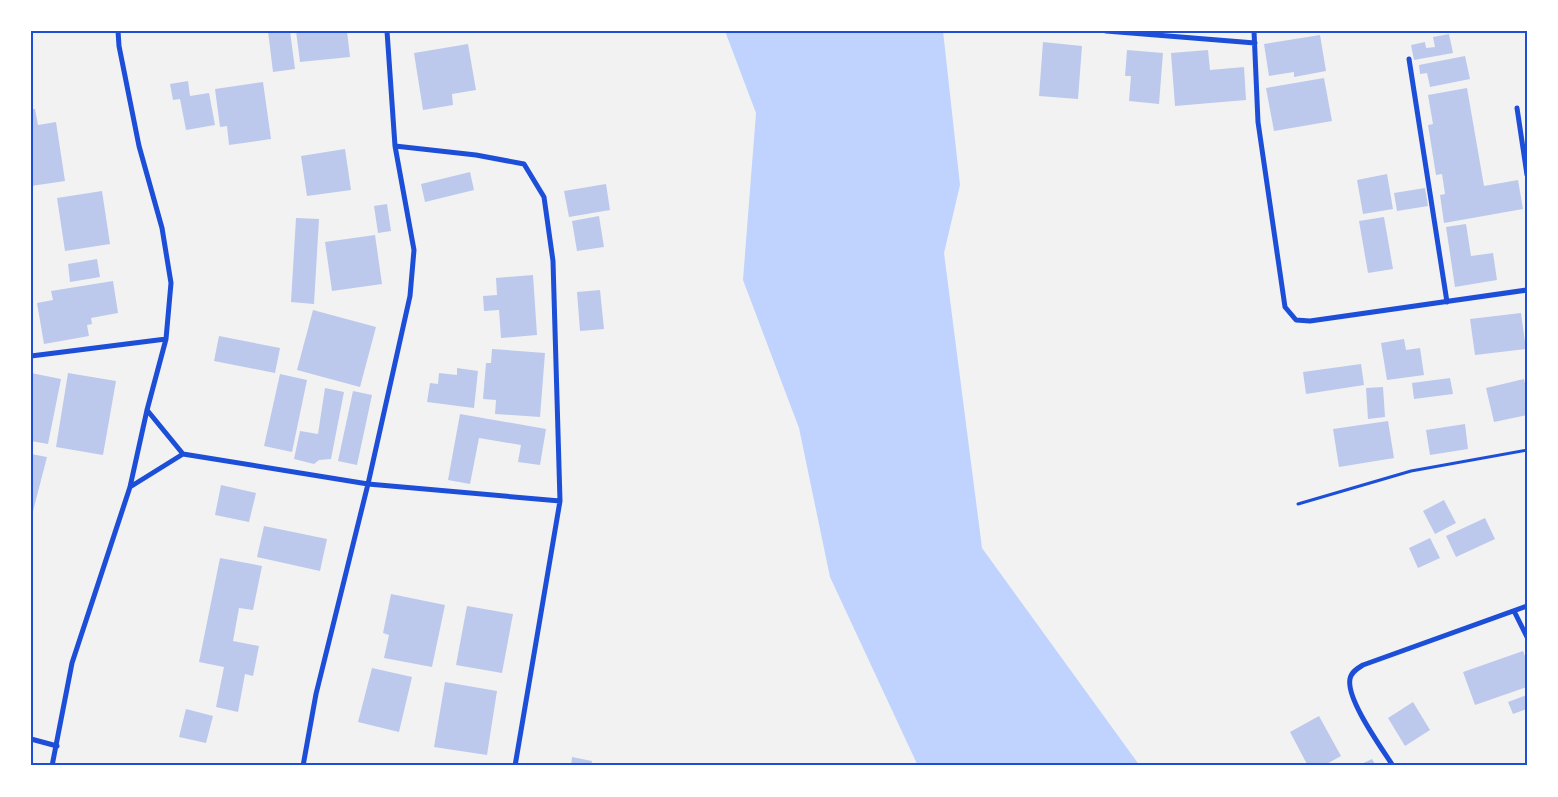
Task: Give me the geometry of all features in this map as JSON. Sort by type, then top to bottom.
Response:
[{"type":"street","points":[[52,766],[72,663],[130,487],[147,410],[166,339],[171,283],[170,274],[162,228],[139,146],[119,46],[118,31]]},
{"type":"street","points":[[303,766],[316,694],[368,484],[410,296],[414,250],[396,146],[388,31]]},
{"type":"street","points":[[1106,31],[1255,43]]},
{"type":"street","points":[[1254,31],[1258,122],[1285,307],[1296,320],[1310,320],[1527,290]]},
{"type":"street","points":[[1409,59],[1447,302]]},
{"type":"street","points":[[1517,108],[1527,175]]},
{"type":"street","points":[[396,146],[476,155],[524,164],[544,197],[553,261],[560,501],[515,766]]},
{"type":"street","points":[[31,356],[166,339]]},
{"type":"street","points":[[147,410],[183,454]]},
{"type":"street","points":[[130,487],[183,454],[368,484],[560,501]]},
{"type":"street","points":[[1393,766],[1352,696],[1350,678],[1355,670],[1372,662],[1527,606]]},
{"type":"street","points":[[1514,611],[1527,637]]},
{"type":"street","points":[[31,739],[57,746]]},
{"type":"path","points":[[1298,504],[1412,471],[1527,450]]},
{"type":"water","points":[[725,31],[943,31],[960,185],[944,253],[982,548],[1140,766],[918,766],[830,577],[799,428],[743,280],[756,113]]},
{"type":"building","points":[[268,31],[290,31],[295,69],[273,72]]},
{"type":"building","points":[[296,31],[347,31],[350,57],[300,62]]},
{"type":"building","points":[[1449,34],[1453,53],[1414,60],[1411,45],[1425,42],[1426,48],[1435,47],[1433,37]]},
{"type":"building","points":[[1320,35],[1326,71],[1294,77],[1294,72],[1269,76],[1264,44]]},
{"type":"building","points":[[1043,42],[1082,46],[1078,99],[1039,96]]},
{"type":"building","points":[[468,44],[476,90],[452,94],[453,105],[423,110],[414,53]]},
{"type":"building","points":[[1127,50],[1163,53],[1159,104],[1129,101],[1131,76],[1125,76]]},
{"type":"building","points":[[1208,50],[1210,70],[1244,67],[1246,100],[1175,106],[1171,53]]},
{"type":"building","points":[[1465,56],[1470,79],[1430,87],[1427,73],[1420,74],[1419,65]]},
{"type":"building","points":[[1324,78],[1332,121],[1274,131],[1266,88]]},
{"type":"building","points":[[188,81],[190,96],[209,93],[215,125],[186,130],[180,99],[173,100],[170,84]]},
{"type":"building","points":[[263,82],[271,139],[229,145],[227,126],[220,127],[215,89]]},
{"type":"building","points":[[1467,88],[1484,186],[1518,180],[1523,209],[1444,223],[1440,195],[1445,194],[1442,174],[1436,175],[1428,125],[1433,124],[1428,95]]},
{"type":"building","points":[[31,109],[35,109],[38,125],[56,122],[65,181],[31,186]]},
{"type":"building","points":[[345,149],[351,190],[307,196],[301,156]]},
{"type":"building","points":[[470,172],[474,190],[425,202],[421,184]]},
{"type":"building","points":[[1387,174],[1393,209],[1363,214],[1357,180]]},
{"type":"building","points":[[606,184],[610,210],[569,217],[564,191]]},
{"type":"building","points":[[1425,188],[1428,206],[1397,211],[1394,193]]},
{"type":"building","points":[[102,191],[110,244],[65,251],[57,198]]},
{"type":"building","points":[[387,204],[391,231],[378,233],[374,206]]},
{"type":"building","points":[[599,216],[604,247],[577,251],[572,221]]},
{"type":"building","points":[[1384,217],[1393,269],[1368,273],[1359,221]]},
{"type":"building","points":[[296,218],[319,219],[314,304],[291,302]]},
{"type":"building","points":[[1466,224],[1471,256],[1493,253],[1497,280],[1455,287],[1446,227]]},
{"type":"building","points":[[375,235],[382,284],[332,291],[325,242]]},
{"type":"building","points":[[97,259],[100,277],[70,282],[68,264]]},
{"type":"building","points":[[533,275],[537,335],[501,338],[499,310],[484,311],[483,296],[497,295],[496,278]]},
{"type":"building","points":[[113,281],[118,313],[91,318],[92,324],[87,325],[89,336],[44,344],[37,303],[53,300],[51,291]]},
{"type":"building","points":[[600,290],[604,329],[580,331],[577,292]]},
{"type":"building","points":[[313,310],[376,327],[360,387],[297,370]]},
{"type":"building","points":[[1521,313],[1526,349],[1475,355],[1470,319]]},
{"type":"building","points":[[219,336],[280,348],[275,373],[214,361]]},
{"type":"building","points":[[1404,339],[1406,350],[1420,348],[1424,375],[1387,380],[1381,343]]},
{"type":"building","points":[[492,349],[545,353],[540,417],[495,414],[496,400],[483,399],[486,363],[491,363]]},
{"type":"building","points":[[1361,364],[1364,385],[1306,394],[1303,372]]},
{"type":"building","points":[[457,368],[478,371],[474,408],[427,402],[430,383],[438,384],[439,373],[457,375]]},
{"type":"building","points":[[31,373],[61,379],[48,444],[31,441]]},
{"type":"building","points":[[68,373],[116,381],[103,455],[56,447]]},
{"type":"building","points":[[280,374],[307,380],[292,452],[264,446]]},
{"type":"building","points":[[1450,378],[1453,394],[1414,399],[1412,383]]},
{"type":"building","points":[[1524,379],[1527,392],[1527,415],[1494,422],[1486,388]]},
{"type":"building","points":[[1383,387],[1385,417],[1368,419],[1366,388]]},
{"type":"building","points":[[325,388],[344,392],[331,459],[319,460],[314,464],[294,459],[300,431],[318,434]]},
{"type":"building","points":[[353,391],[372,395],[357,465],[338,461]]},
{"type":"building","points":[[460,414],[546,429],[540,465],[518,462],[521,445],[479,438],[470,484],[448,480]]},
{"type":"building","points":[[1388,421],[1394,458],[1339,467],[1333,429]]},
{"type":"building","points":[[1465,424],[1468,449],[1430,455],[1426,430]]},
{"type":"building","points":[[31,454],[47,457],[32,515],[31,515]]},
{"type":"building","points":[[221,485],[256,493],[249,522],[215,515]]},
{"type":"building","points":[[1444,500],[1456,523],[1435,534],[1423,511]]},
{"type":"building","points":[[1485,518],[1495,539],[1456,557],[1446,536]]},
{"type":"building","points":[[264,526],[327,539],[320,571],[257,557]]},
{"type":"building","points":[[1430,538],[1440,558],[1418,568],[1409,548]]},
{"type":"building","points":[[220,558],[262,566],[253,610],[239,608],[233,641],[259,646],[253,676],[245,674],[238,712],[216,707],[224,667],[199,662]]},
{"type":"building","points":[[391,594],[445,605],[432,667],[384,658],[389,635],[383,633]]},
{"type":"building","points":[[467,606],[513,614],[502,673],[456,665]]},
{"type":"building","points":[[1523,651],[1527,661],[1527,687],[1475,705],[1463,672]]},
{"type":"building","points":[[372,668],[412,677],[399,732],[358,722]]},
{"type":"building","points":[[445,682],[497,691],[487,755],[434,747]]},
{"type":"building","points":[[1527,695],[1527,709],[1513,714],[1508,702]]},
{"type":"building","points":[[1413,702],[1430,730],[1405,746],[1388,718]]},
{"type":"building","points":[[186,709],[213,716],[206,743],[179,737]]},
{"type":"building","points":[[1319,716],[1341,756],[1323,766],[1308,766],[1290,732]]},
{"type":"building","points":[[572,757],[592,761],[591,766],[571,766]]},
{"type":"building","points":[[1372,759],[1376,766],[1357,766]]}]
